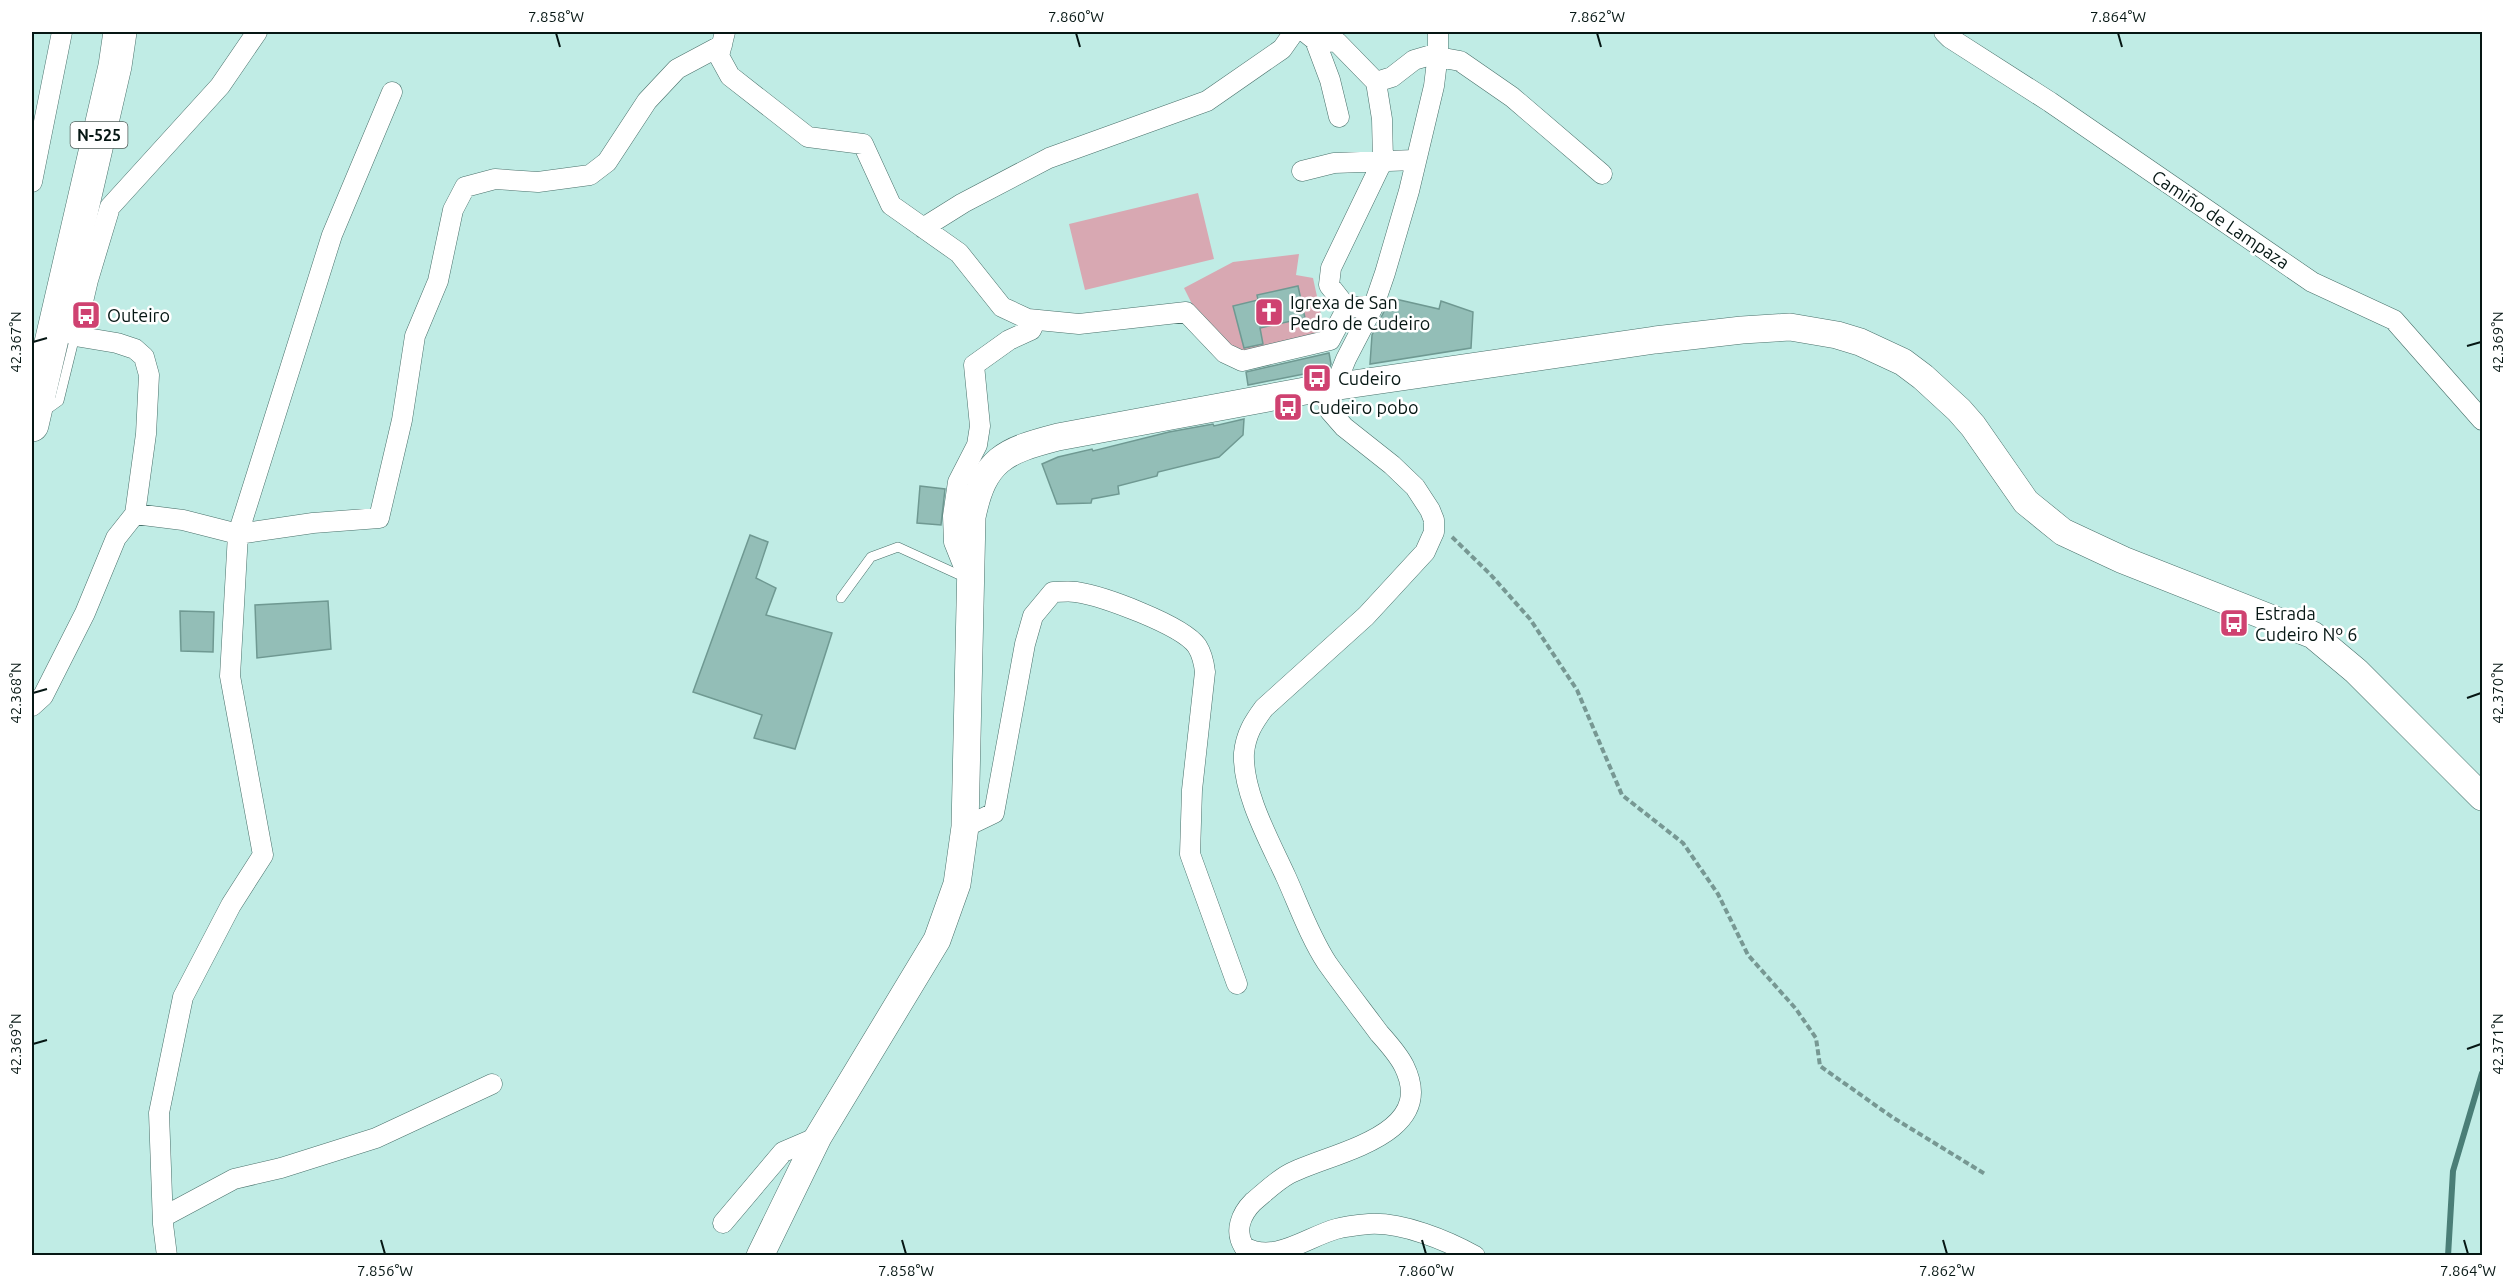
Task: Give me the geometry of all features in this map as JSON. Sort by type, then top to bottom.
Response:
[{"type":"highway","name":"N-525","points":[[34,406],[64,334],[96,206],[120,32]]},
{"type":"highway","points":[[115,66],[128,32]]},
{"type":"street","points":[[32,182],[62,32]]},
{"type":"street","points":[[96,206],[220,86],[257,32]]},
{"type":"street","points":[[923,228],[963,203],[1049,158],[1207,101],[1282,49],[1294,32]]},
{"type":"street","points":[[1438,32],[1434,86],[1409,191],[1374,305],[1328,403],[1330,411],[1359,440],[1404,475],[1424,500],[1434,520],[1431,542],[1417,562],[1353,630],[1282,692],[1251,724],[1246,737],[1244,755],[1252,797],[1310,932],[1334,973],[1404,1066],[1411,1089],[1411,1101],[1400,1117],[1376,1139],[1295,1172],[1272,1187],[1245,1210],[1241,1218],[1239,1237],[1244,1247],[1249,1250],[1285,1250],[1336,1229],[1380,1224],[1428,1235],[1475,1256]]},
{"type":"street","name":"Camiño de Lampaza","points":[[1944,32],[2312,282],[2394,320],[2482,420]]},
{"type":"street","points":[[1310,36],[1337,42],[1370,76],[1382,119],[1383,160],[1331,268],[1329,285],[1347,308]]},
{"type":"street","points":[[1310,36],[1330,80],[1340,117]]},
{"type":"street","points":[[724,38],[719,56],[730,76],[808,137],[863,144],[891,205],[959,253],[1002,307],[1028,319],[1078,324],[1186,312],[1225,353],[1242,361],[1330,340],[1347,308]]},
{"type":"street","points":[[135,514],[183,520],[238,534],[313,523],[379,518],[402,420],[415,336],[438,281],[453,210],[465,187],[495,179],[537,182],[590,175],[607,162],[647,101],[676,69],[724,38]]},
{"type":"street","points":[[1330,80],[1370,76],[1392,77],[1414,60],[1438,55],[1460,61],[1512,97],[1602,174]]},
{"type":"street","points":[[167,1256],[163,1217],[159,1113],[183,997],[231,905],[263,855],[230,676],[238,534],[332,235],[392,92]]},
{"type":"street","points":[[1302,171],[1334,163],[1415,160]]},
{"type":"street","points":[[1347,308],[1374,305]]},
{"type":"street","points":[[969,579],[954,542],[953,516],[958,482],[977,445],[980,426],[974,365],[1009,340],[1031,330],[1036,320]]},
{"type":"street","points":[[760,1256],[818,1137],[937,940],[957,885],[965,827],[972,517],[980,486],[986,474],[1004,456],[1058,438],[1334,387],[1742,330],[1790,327],[1809,329],[1860,342],[1903,362],[1945,396],[1972,426],[2026,502],[2063,532],[2123,560],[2313,635],[2356,670],[2482,797]]},
{"type":"street","points":[[32,706],[43,696],[85,613],[116,538],[135,514],[146,434],[149,375],[144,357],[135,349],[117,343],[64,334]]},
{"type":"street","points":[[965,827],[994,813],[1025,644],[1033,616],[1053,592],[1076,592],[1115,603],[1186,635],[1197,646],[1203,658],[1205,672],[1192,790],[1190,854],[1237,984]]},
{"type":"street","points":[[163,1217],[234,1179],[281,1168],[376,1138],[492,1084]]},
{"type":"street","points":[[723,1223],[783,1152],[818,1137]]},
{"type":"lane","points":[[841,598],[871,557],[898,547],[969,579]]},
{"type":"path","points":[[1434,520],[1490,574],[1530,619],[1577,690],[1622,795],[1683,843],[1718,894],[1748,955],[1796,1009],[1816,1038],[1820,1066],[1892,1117],[1985,1174]]},
{"type":"shaded area","points":[[1198,193],[1214,259],[1085,290],[1069,224]]},
{"type":"shaded area","points":[[1299,254],[1296,275],[1313,278],[1326,338],[1249,355],[1232,350],[1201,322],[1184,288],[1233,262]]},
{"type":"building","name":"Igrexa de San Pedro de Cudeiro","points":[[1298,286],[1305,318],[1260,328],[1263,344],[1244,348],[1233,306],[1258,300],[1257,295]]},
{"type":"building","points":[[1391,298],[1439,309],[1441,301],[1473,312],[1471,348],[1370,364],[1372,335]]},
{"type":"building","points":[[1329,353],[1331,364],[1329,369],[1248,385],[1246,372]]},
{"type":"building","points":[[1244,419],[1243,435],[1219,457],[1158,472],[1157,476],[1118,486],[1119,494],[1092,499],[1091,503],[1057,504],[1042,464],[1058,457],[1092,449],[1093,451],[1169,432]]},
{"type":"building","points":[[920,486],[945,489],[941,525],[917,523]]},
{"type":"building","points":[[750,535],[768,542],[756,578],[776,588],[766,615],[832,633],[795,749],[754,738],[762,715],[693,692]]},
{"type":"building","points":[[328,601],[331,649],[257,658],[255,605]]},
{"type":"building","points":[[180,611],[214,612],[213,652],[181,651]]},
{"type":"waterway","points":[[2448,1256],[2453,1171],[2482,1073]]},
{"type":"place","name":"Igrexa de San Pedro de Cudeiro","points":[[1269,312]]},
{"type":"place","name":"Outeiro","points":[[86,315]]},
{"type":"place","name":"Cudeiro","points":[[1317,378]]},
{"type":"place","name":"Cudeiro pobo","points":[[1288,407]]},
{"type":"place","name":"Estrada Cudeiro Nº 6","points":[[2234,623]]}]
